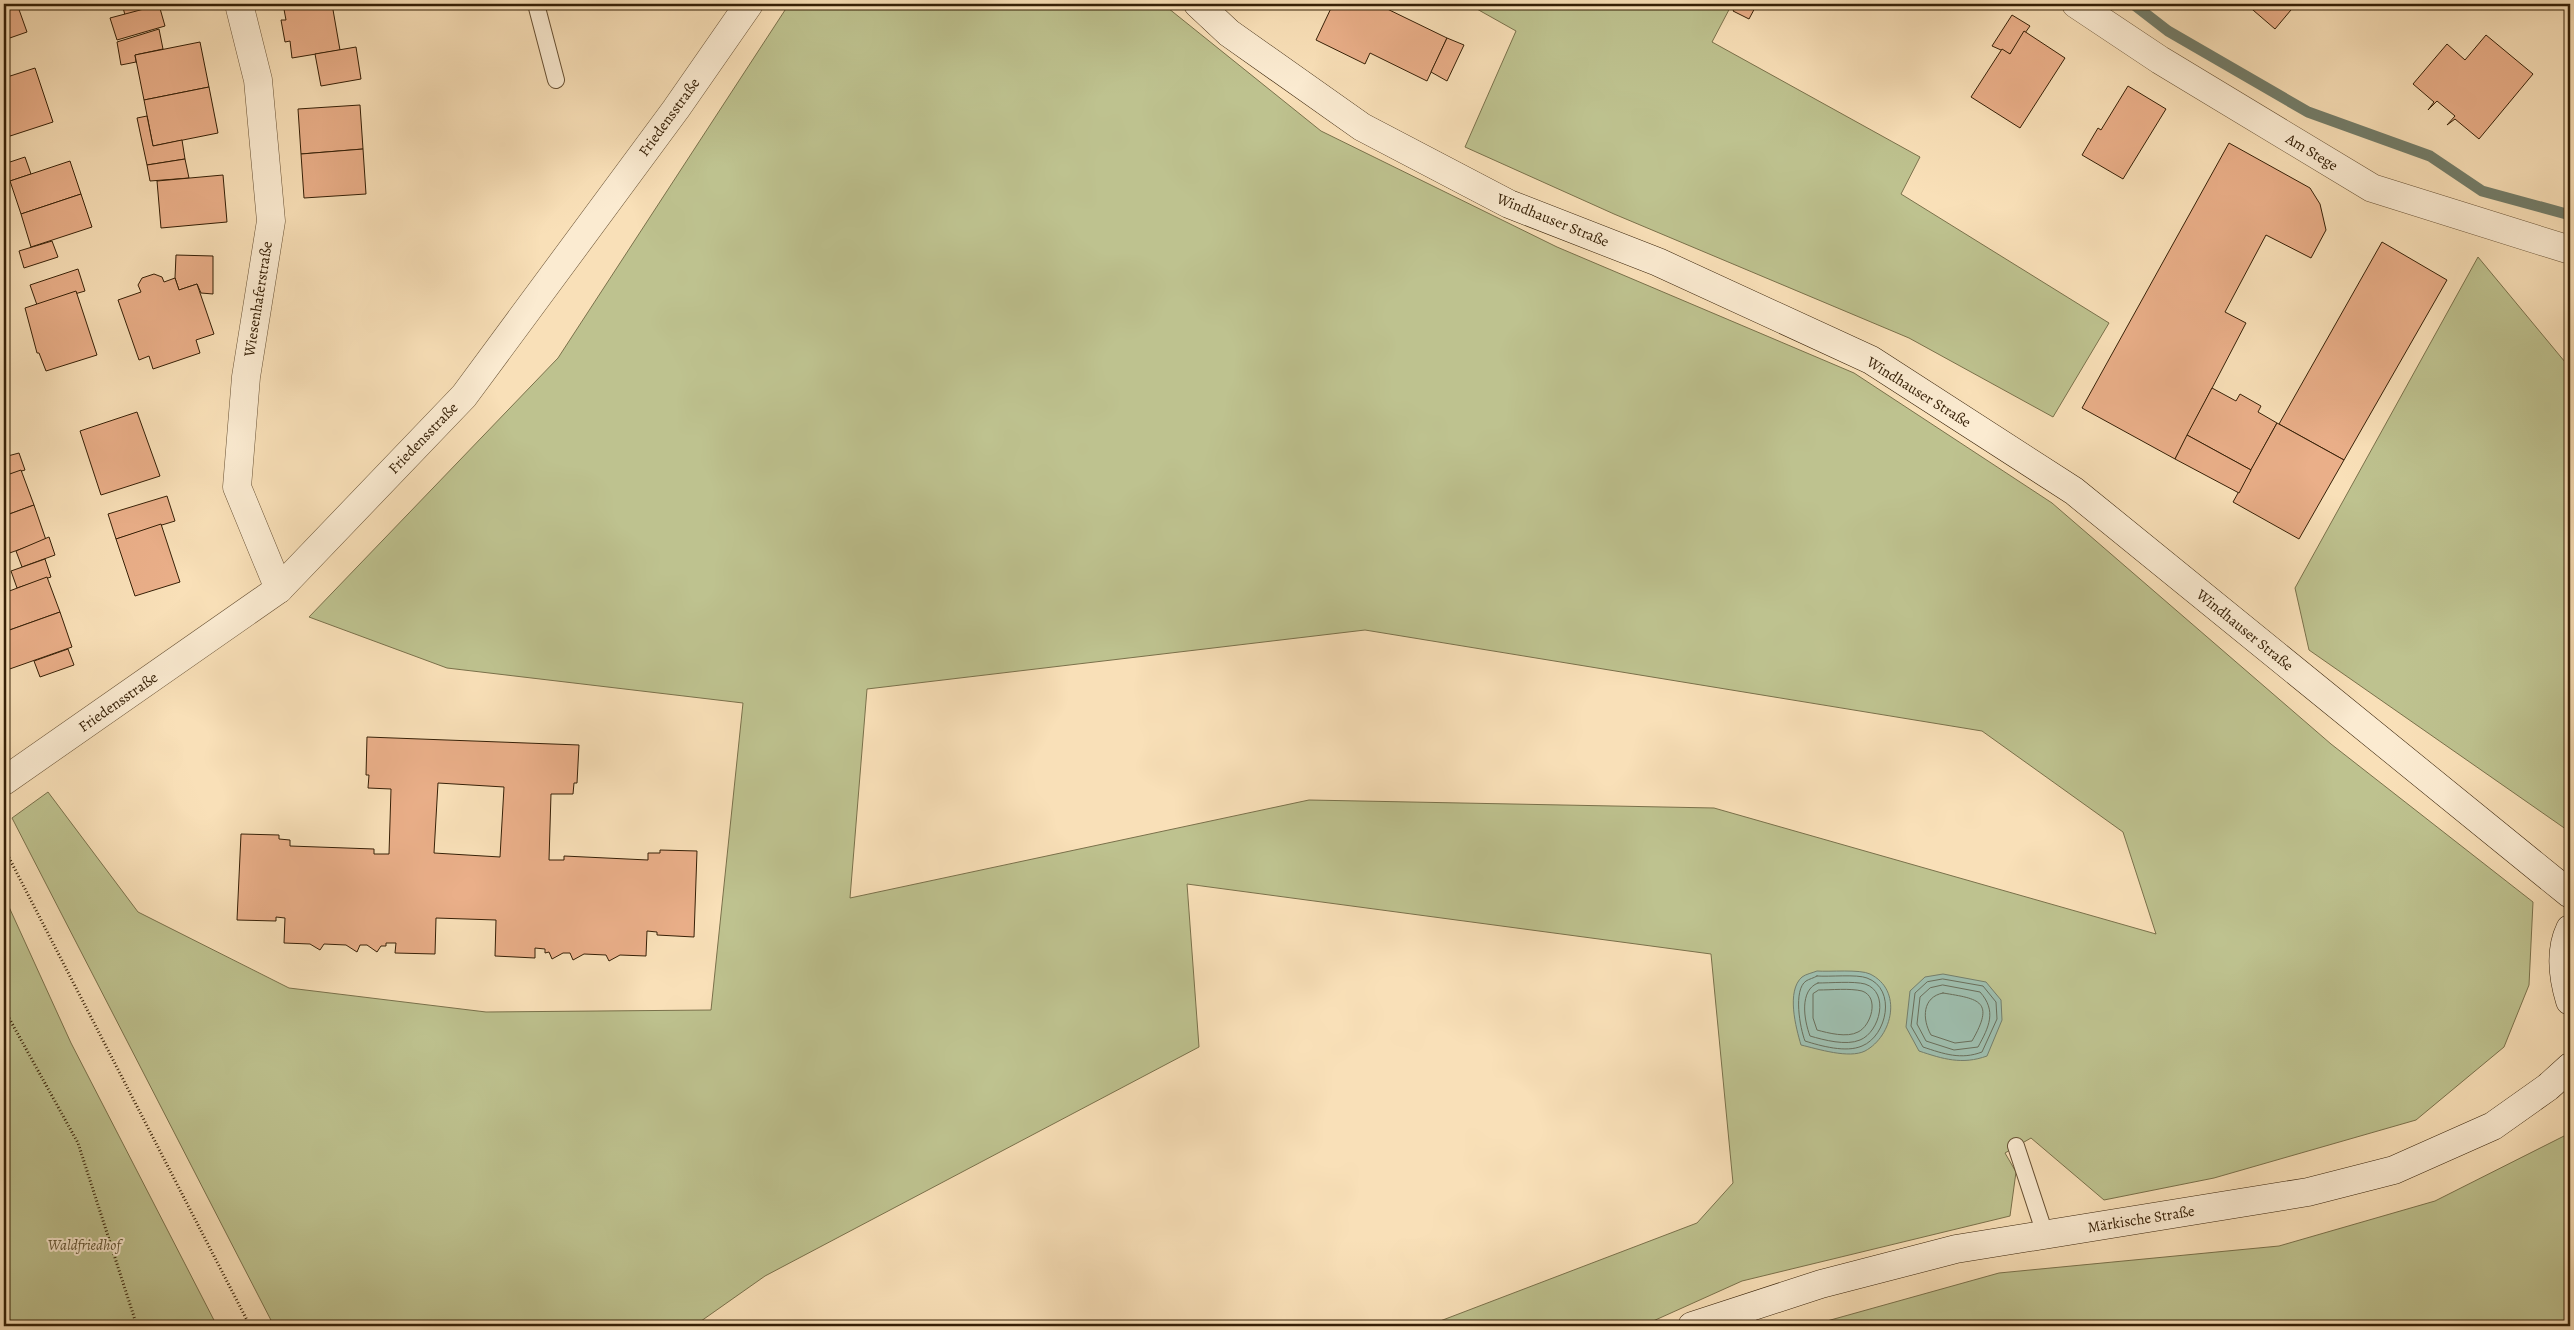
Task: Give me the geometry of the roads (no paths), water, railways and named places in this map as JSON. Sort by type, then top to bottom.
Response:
[{"type":"main road","name":"Wiesenhaferstraße","points":[[239,4],[258,80],[271,221],[246,377],[237,487],[279,589]]},
{"type":"main road","name":"Friedensstraße","points":[[4,782],[279,589],[464,396],[676,109],[750,4]]},
{"type":"main road","name":"Windhauser Straße","points":[[1198,4],[1229,33],[1362,127],[1509,204],[1658,262],[1871,360],[2074,491],[2570,894]]},
{"type":"main road","name":"Am Stege","points":[[2076,4],[2160,60],[2372,188],[2570,250]]},
{"type":"main road","points":[[2570,929],[2566,938],[2563,976],[2570,1001]]},
{"type":"main road","name":"Märkische Straße","points":[[1692,1326],[1821,1284],[1956,1249],[2308,1192],[2394,1170],[2493,1126],[2548,1087],[2570,1066]]},
{"type":"lane","points":[[536,4],[556,80]]},
{"type":"lane","points":[[2016,1146],[2045,1234]]},
{"type":"water","points":[[1817,971],[1865,972],[1880,981],[1887,991],[1890,1001],[1888,1024],[1875,1044],[1865,1051],[1842,1054],[1801,1045],[1794,1010],[1794,991],[1802,977]]},
{"type":"water","points":[[1943,974],[1986,982],[2001,1000],[2002,1020],[1987,1056],[1978,1059],[1953,1060],[1919,1051],[1906,1027],[1910,991],[1925,977]]},
{"type":"waterway","points":[[2133,4],[2168,31],[2308,112],[2430,156],[2482,191],[2570,215]]},
{"type":"park label","name":"Waldfriedhof","points":[[84,1245]]}]
